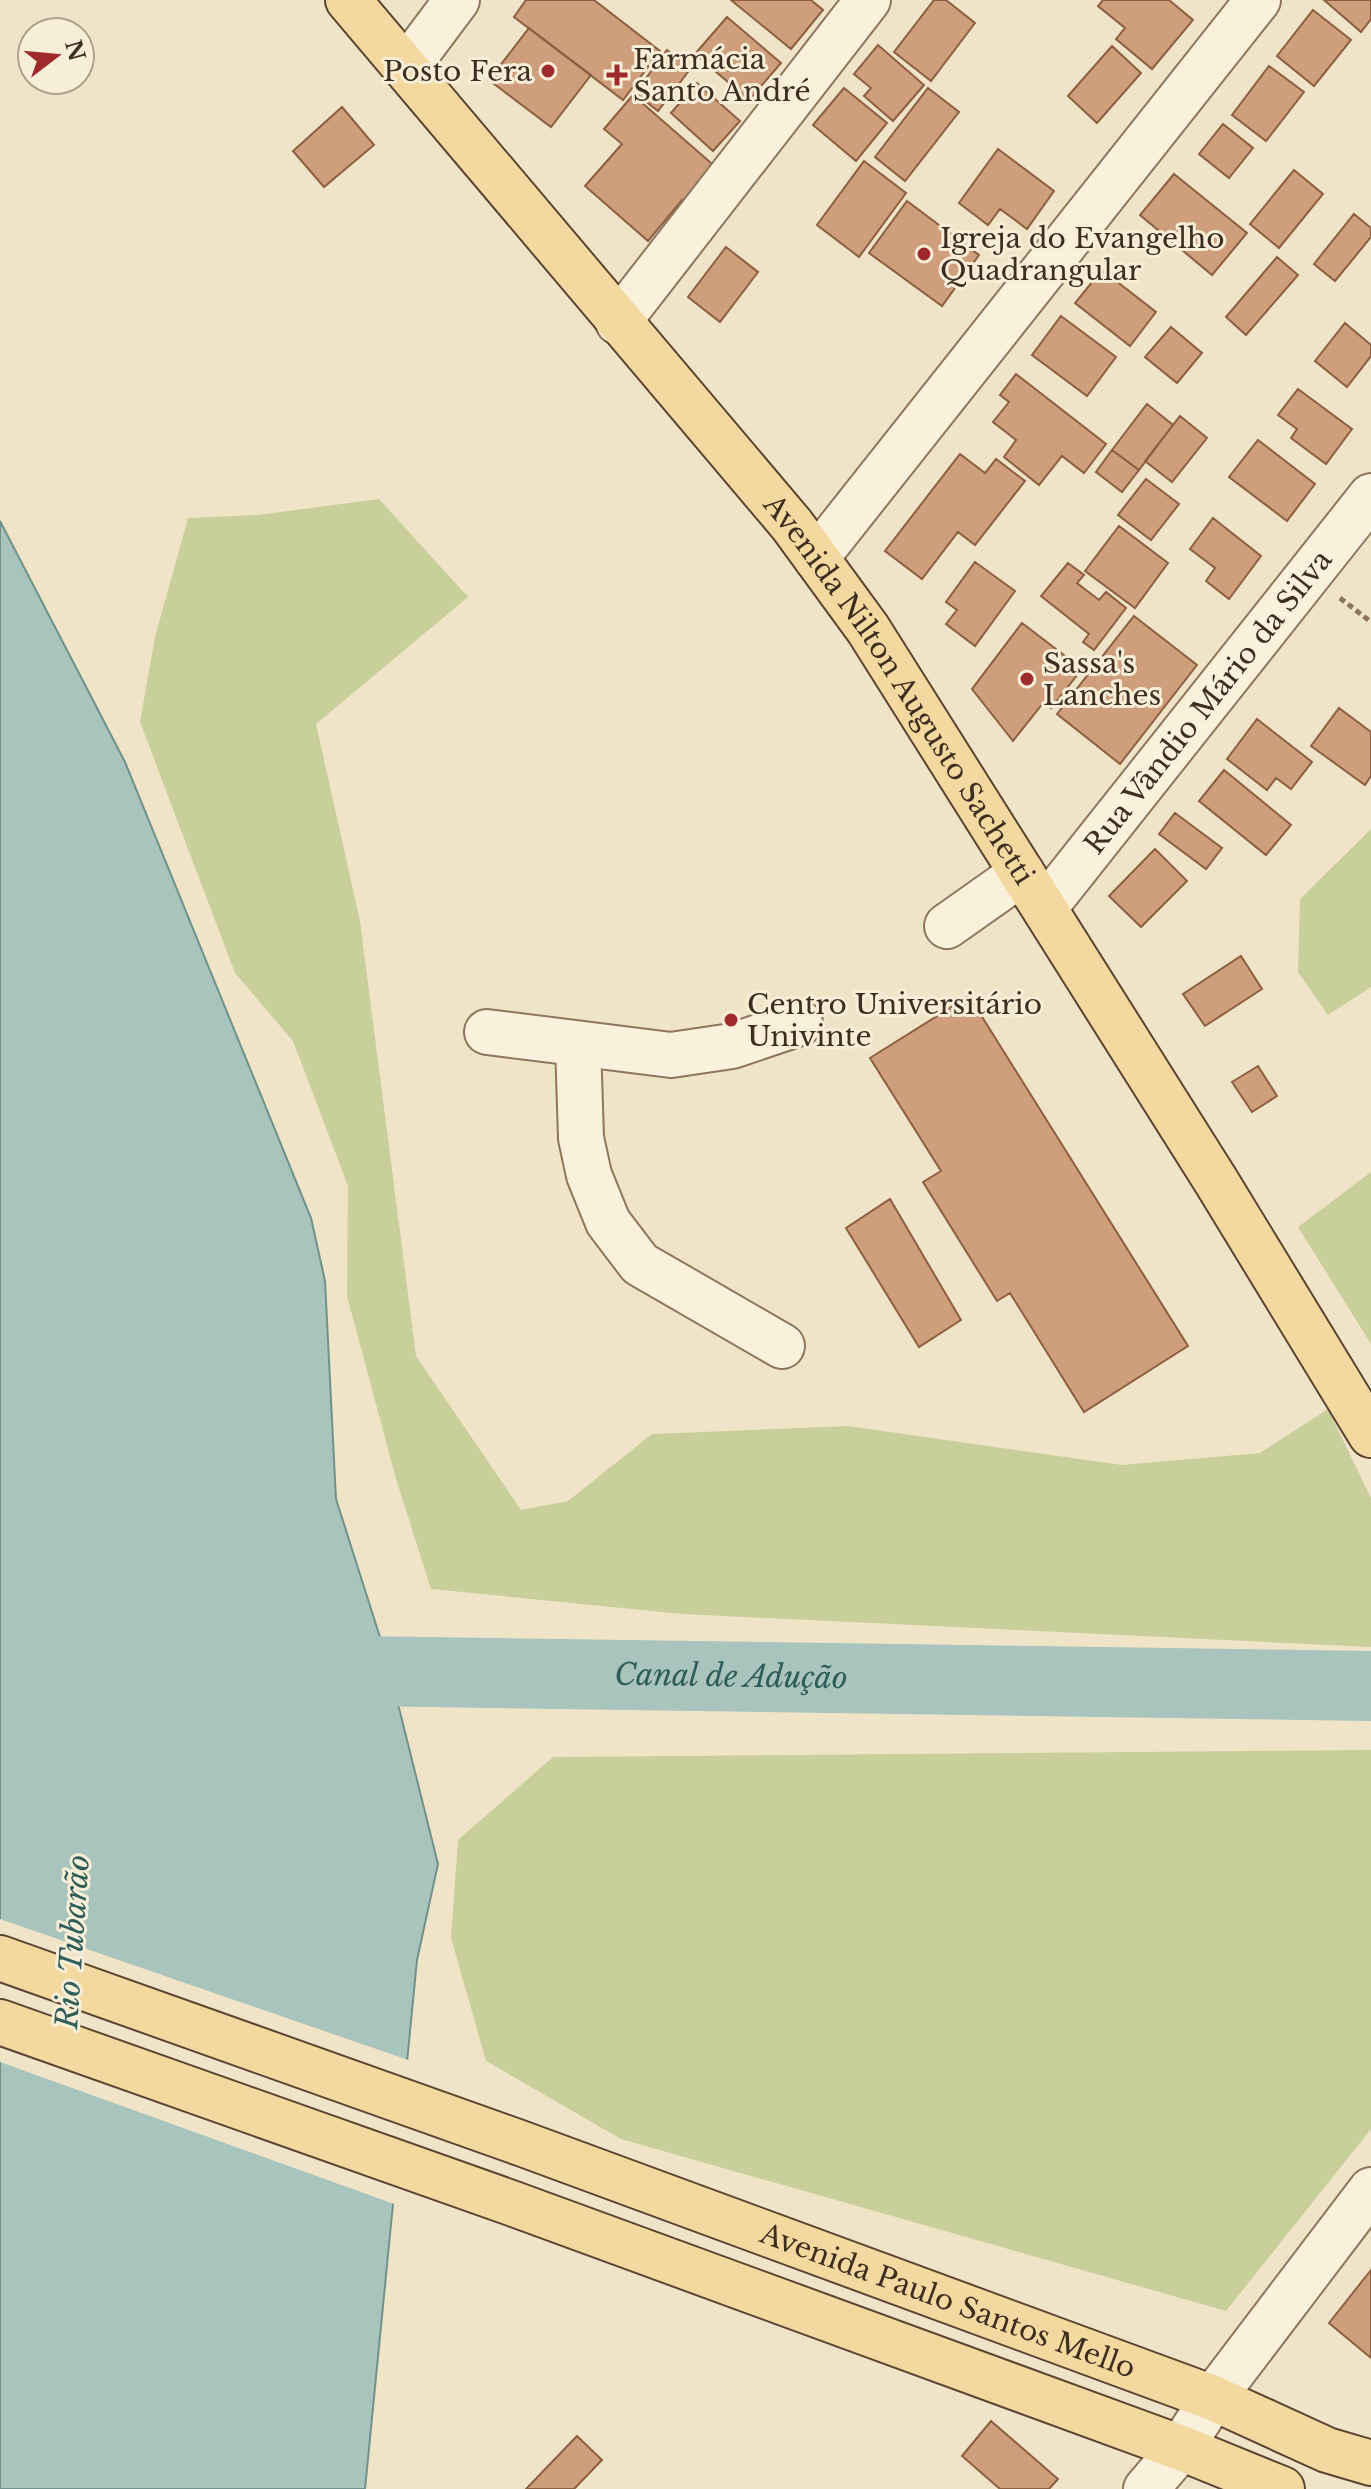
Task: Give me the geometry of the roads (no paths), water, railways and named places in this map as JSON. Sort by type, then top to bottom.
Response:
[{"type":"main road","name":"Avenida Nilton Augusto Sachetti","points":[[348,0],[792,525],[816,558],[902,680],[1371,1435]]},
{"type":"main road","name":"Avenida Paulo Santos Mello","points":[[0,1958],[523,2144],[1213,2398],[1327,2450],[1371,2463]]},
{"type":"main road","name":"Avenida Paulo Santos Mello","points":[[0,2022],[514,2204],[1181,2448],[1282,2489]]},
{"type":"street","points":[[406,68],[457,0]]},
{"type":"street","points":[[618,322],[868,0]]},
{"type":"street","points":[[816,558],[1258,0]]},
{"type":"street","name":"Rua Vândio Mário da Silva","points":[[947,926],[1033,890],[1371,496]]},
{"type":"street","points":[[487,1032],[671,1055],[705,1052],[800,1023]]},
{"type":"street","points":[[578,1044],[581,1138],[589,1175],[608,1222],[640,1264],[782,1346]]},
{"type":"street","points":[[1146,2489],[1181,2448],[1213,2398],[1371,2190]]},
{"type":"water","name":"Rio Tubarão","points":[[0,521],[125,762],[311,1218],[325,1281],[336,1499],[386,1656],[438,1864],[417,1960],[365,2489],[0,2489]]},
{"type":"waterway","name":"Canal de Adução","points":[[293,1670],[1371,1686]]},
{"type":"place","name":"Posto Fera","points":[[548,71]]},
{"type":"place","name":"Farmácia Santo André","points":[[617,75]]},
{"type":"place","name":"Igreja do Evangelho Quadrangular","points":[[924,254]]},
{"type":"place","name":"Sassa's Lanches","points":[[1027,679]]},
{"type":"place","name":"Centro Universitário Univinte","points":[[731,1020]]}]
